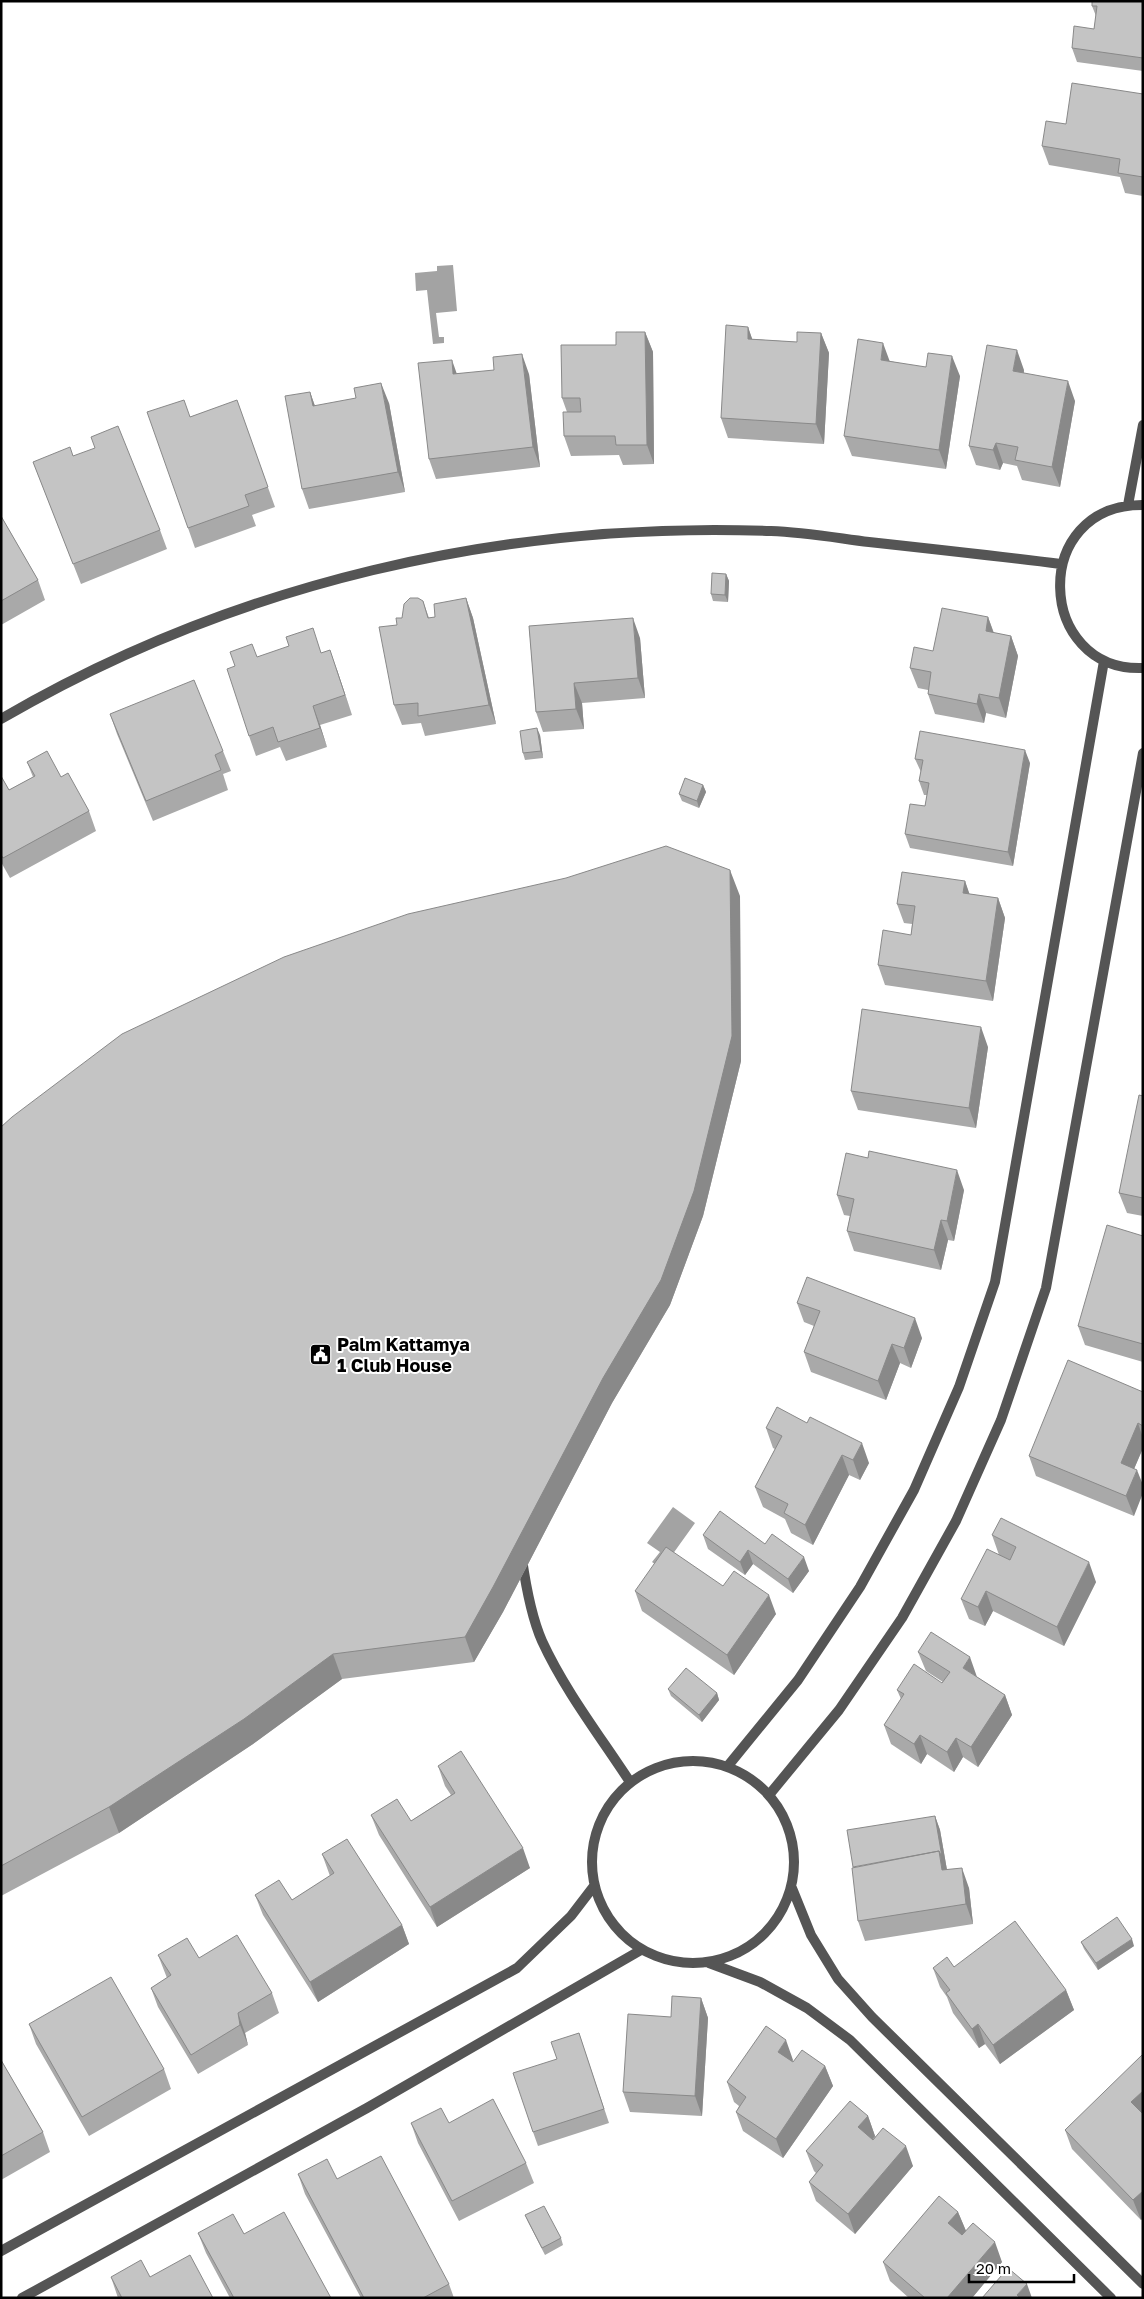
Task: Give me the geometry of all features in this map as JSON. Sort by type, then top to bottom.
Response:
[{"type":"street","points":[[1128,505],[1143,425]]},
{"type":"street","points":[[1143,505],[1128,505],[1110,509],[1086,525],[1068,546],[1061,564],[1058,592],[1065,620],[1081,644],[1104,661],[1131,669],[1143,668]]},
{"type":"street","points":[[1,719],[50,691],[163,638],[280,595],[400,562],[523,541],[647,530],[773,531],[1061,564]]},
{"type":"street","points":[[727,1767],[798,1680],[860,1587],[914,1490],[959,1388],[995,1282],[1104,661]]},
{"type":"street","points":[[769,1795],[839,1710],[902,1618],[956,1521],[1001,1420],[1046,1288],[1143,753]]},
{"type":"street","points":[[522,1550],[528,1600],[542,1641],[572,1695],[630,1782]]},
{"type":"street","points":[[702,1761],[727,1767],[750,1778],[769,1795],[787,1823],[794,1855],[792,1888],[775,1924],[746,1950],[709,1963],[685,1964],[662,1960],[641,1950],[625,1938],[600,1905],[594,1886],[591,1857],[597,1829],[610,1803],[630,1782],[652,1769],[677,1762],[702,1761]]},
{"type":"street","points":[[1,2251],[517,1968],[571,1916],[594,1886]]},
{"type":"street","points":[[792,1888],[811,1935],[838,1979],[872,2017],[1143,2284]]},
{"type":"street","points":[[22,2298],[367,2108],[641,1950]]},
{"type":"street","points":[[709,1963],[760,1982],[807,2008],[850,2040],[1111,2298]]},
{"type":"shaded area","points":[[453,265],[457,311],[436,313],[439,337],[444,337],[444,343],[433,344],[427,290],[416,291],[415,273],[437,271],[437,266]]},
{"type":"shaded area","points":[[673,1507],[695,1523],[662,1569],[652,1562],[660,1552],[647,1543]]},
{"type":"building","points":[[1092,1],[1143,1],[1143,58],[1072,48],[1074,26],[1094,29],[1097,6],[1092,6]]},
{"type":"building","points":[[1072,83],[1143,94],[1143,177],[1118,173],[1120,159],[1042,146],[1046,121],[1066,124]]},
{"type":"building","points":[[726,325],[748,327],[748,339],[797,342],[797,332],[821,333],[816,424],[721,418]]},
{"type":"building","points":[[616,332],[645,332],[647,445],[616,445],[615,436],[564,436],[563,412],[581,412],[580,398],[562,398],[561,345],[616,345]]},
{"type":"building","points":[[858,339],[883,343],[881,360],[926,367],[928,353],[952,356],[939,450],[844,436]]},
{"type":"building","points":[[987,345],[1017,350],[1013,371],[1068,381],[1052,467],[1015,460],[1018,447],[996,443],[993,450],[969,446]]},
{"type":"building","points":[[522,354],[533,447],[429,459],[418,363],[452,360],[453,374],[494,370],[493,357]]},
{"type":"building","points":[[381,383],[398,472],[302,489],[285,396],[310,392],[313,406],[356,398],[354,388]]},
{"type":"building","points":[[184,400],[190,417],[237,400],[268,487],[245,495],[249,506],[188,528],[147,412]]},
{"type":"building","points":[[118,426],[160,530],[73,564],[33,462],[70,447],[73,456],[95,448],[91,437]]},
{"type":"building","points":[[1,516],[38,580],[1,601]]},
{"type":"building","points":[[712,573],[726,574],[725,595],[711,594]]},
{"type":"building","points":[[410,598],[418,598],[423,601],[428,618],[435,617],[434,604],[466,598],[489,705],[418,716],[418,703],[394,705],[379,627],[397,625],[396,618],[402,618],[404,604]]},
{"type":"building","points":[[942,608],[988,617],[986,631],[1011,636],[999,698],[979,694],[977,704],[928,694],[931,672],[910,668],[914,647],[933,651]]},
{"type":"building","points":[[633,618],[638,678],[574,683],[576,709],[536,712],[529,626]]},
{"type":"building","points":[[313,628],[321,653],[330,650],[345,695],[313,706],[320,728],[278,742],[273,727],[249,736],[227,669],[235,666],[230,652],[252,644],[257,657],[289,646],[286,637]]},
{"type":"building","points":[[194,680],[223,751],[215,755],[221,770],[146,801],[110,714]]},
{"type":"building","points":[[537,728],[541,751],[523,753],[520,731]]},
{"type":"building","points":[[920,731],[1025,750],[1008,852],[905,834],[910,804],[925,806],[929,783],[919,781],[923,760],[915,759]]},
{"type":"building","points":[[47,751],[61,777],[68,773],[89,811],[3,858],[1,855],[1,776],[9,790],[35,776],[27,762]]},
{"type":"building","points":[[685,778],[703,785],[697,801],[679,794]]},
{"type":"building","name":"Palm Kattamya 1 Club House","points":[[666,846],[730,870],[732,1036],[694,1191],[661,1280],[603,1378],[465,1637],[333,1654],[244,1719],[109,1807],[1,1866],[1,1127],[122,1034],[284,957],[408,914],[566,878]]},
{"type":"building","points":[[902,872],[965,881],[963,893],[998,898],[986,981],[878,965],[883,930],[911,935],[915,906],[897,904]]},
{"type":"building","points":[[862,1009],[981,1027],[969,1108],[851,1091]]},
{"type":"building","points":[[1139,1095],[1143,1096],[1143,1198],[1119,1193]]},
{"type":"building","points":[[869,1151],[957,1170],[947,1221],[941,1220],[934,1250],[847,1231],[854,1199],[837,1195],[846,1153],[868,1158]]},
{"type":"building","points":[[1107,1225],[1143,1236],[1143,1344],[1078,1326]]},
{"type":"building","points":[[807,1277],[915,1318],[904,1348],[892,1344],[878,1381],[804,1352],[820,1311],[797,1303]]},
{"type":"building","points":[[1068,1360],[1143,1392],[1143,1426],[1138,1423],[1121,1463],[1137,1470],[1126,1496],[1029,1456]]},
{"type":"building","points":[[777,1407],[807,1423],[810,1417],[862,1443],[853,1460],[842,1455],[805,1525],[784,1513],[788,1504],[755,1487],[782,1436],[766,1428]]},
{"type":"building","points":[[720,1511],[765,1544],[772,1534],[804,1557],[788,1579],[748,1550],[740,1562],[703,1535]]},
{"type":"building","points":[[1001,1518],[1089,1562],[1057,1627],[986,1591],[978,1607],[961,1599],[987,1549],[1010,1560],[1016,1547],[992,1535]]},
{"type":"building","points":[[666,1547],[723,1586],[734,1571],[769,1595],[727,1655],[635,1591]]},
{"type":"building","points":[[931,1632],[970,1657],[963,1668],[1005,1695],[971,1747],[956,1738],[947,1752],[920,1735],[914,1744],[884,1725],[904,1694],[897,1690],[914,1664],[942,1683],[950,1672],[918,1652]]},
{"type":"building","points":[[686,1668],[717,1693],[699,1715],[668,1689]]},
{"type":"building","points":[[461,1751],[523,1848],[430,1907],[371,1815],[397,1799],[411,1821],[455,1793],[438,1766]]},
{"type":"building","points":[[935,1816],[942,1857],[939,1851],[853,1867],[847,1830]]},
{"type":"building","points":[[347,1839],[402,1925],[310,1982],[255,1895],[279,1880],[292,1900],[334,1873],[322,1854]]},
{"type":"building","points":[[939,1851],[942,1870],[962,1868],[966,1904],[858,1921],[852,1868]]},
{"type":"building","points":[[1117,1917],[1132,1939],[1096,1963],[1081,1942]]},
{"type":"building","points":[[1015,1921],[1066,1990],[993,2045],[978,2024],[972,2029],[946,1993],[950,1990],[933,1968],[947,1957],[954,1967]]},
{"type":"building","points":[[237,1935],[272,1993],[238,2013],[240,2025],[191,2055],[151,1988],[171,1975],[158,1955],[187,1938],[199,1958]]},
{"type":"building","points":[[111,1977],[164,2069],[82,2117],[29,2024]]},
{"type":"building","points":[[672,1996],[701,1998],[695,2096],[623,2092],[628,2014],[671,2017]]},
{"type":"building","points":[[766,2026],[786,2040],[778,2052],[793,2062],[802,2050],[825,2066],[776,2139],[736,2112],[746,2097],[727,2082]]},
{"type":"building","points":[[579,2033],[604,2109],[533,2132],[513,2073],[557,2059],[551,2042]]},
{"type":"building","points":[[1142,2055],[1143,2091],[1131,2102],[1143,2114],[1143,2191],[1133,2200],[1065,2130]]},
{"type":"building","points":[[1,2060],[43,2132],[1,2156]]},
{"type":"building","points":[[493,2099],[526,2163],[452,2201],[411,2123],[441,2108],[449,2123]]},
{"type":"building","points":[[850,2101],[868,2116],[858,2127],[873,2140],[883,2128],[906,2146],[848,2214],[809,2182],[823,2165],[806,2151]]},
{"type":"building","points":[[381,2156],[449,2284],[423,2298],[364,2298],[298,2174],[327,2159],[337,2179]]},
{"type":"building","points":[[939,2196],[958,2212],[948,2223],[962,2235],[973,2223],[995,2242],[947,2298],[925,2298],[883,2262]]},
{"type":"building","points":[[544,2206],[561,2238],[542,2248],[525,2215]]},
{"type":"building","points":[[284,2212],[331,2298],[234,2298],[198,2233],[233,2214],[244,2234]]},
{"type":"building","points":[[190,2255],[213,2298],[122,2298],[111,2277],[141,2260],[150,2277]]},
{"type":"building","points":[[1008,2268],[1027,2284],[1017,2295],[1020,2298],[982,2298]]},
{"type":"place","name":"Palm Kattamya 1 Club House","points":[[321,1354]]}]
